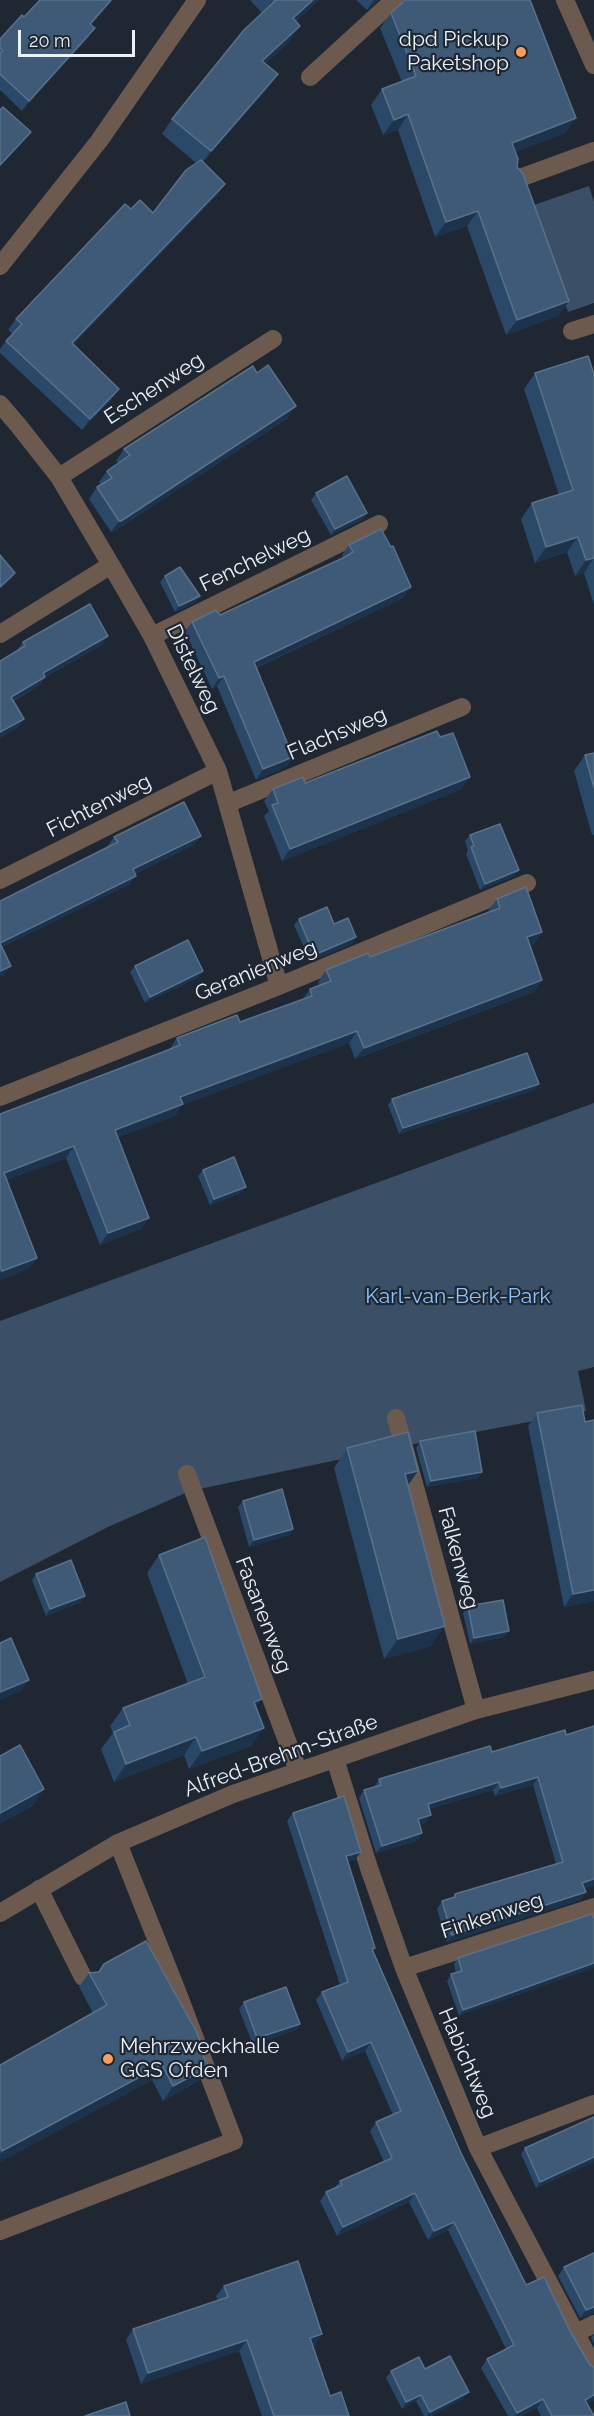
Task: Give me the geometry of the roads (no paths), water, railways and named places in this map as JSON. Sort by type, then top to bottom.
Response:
[{"type":"street","points":[[0,266],[99,141],[197,0]]},
{"type":"street","points":[[310,76],[394,0]]},
{"type":"street","points":[[565,0],[594,65]]},
{"type":"street","points":[[517,179],[594,151]]},
{"type":"street","points":[[572,331],[594,324]]},
{"type":"street","name":"Eschenweg","points":[[58,477],[273,339]]},
{"type":"street","name":"Distelweg","points":[[0,404],[58,477],[111,566],[152,636],[218,771],[229,803],[279,986]]},
{"type":"street","name":"Fenchelweg","points":[[152,636],[379,524]]},
{"type":"street","points":[[0,634],[111,566]]},
{"type":"street","name":"Flachsweg","points":[[229,803],[462,707]]},
{"type":"street","name":"Fichtenweg","points":[[0,880],[218,771]]},
{"type":"street","name":"Geranienweg","points":[[0,1097],[279,986],[527,883]]},
{"type":"street","name":"Falkenweg","points":[[396,1418],[476,1710]]},
{"type":"street","name":"Fasanenweg","points":[[187,1474],[298,1770]]},
{"type":"street","name":"Alfred-Brehm-Straße","points":[[0,1913],[118,1843],[223,1798],[298,1770],[476,1710],[594,1680]]},
{"type":"street","name":"Habichtweg","points":[[335,1759],[369,1868],[404,1968],[478,2148],[574,2334],[594,2368]]},
{"type":"street","points":[[0,2231],[234,2141],[118,1843]]},
{"type":"street","points":[[39,1889],[83,1977]]},
{"type":"street","name":"Finkenweg","points":[[404,1968],[594,1907]]},
{"type":"street","points":[[478,2148],[594,2104]]},
{"type":"street","points":[[574,2334],[594,2324]]},
{"type":"place","name":"dpd Pickup Paketshop","points":[[521,52]]},
{"type":"place","name":"Mehrzweckhalle GGS Ofden","points":[[108,2059]]},
{"type":"park label","name":"Karl-van-Berk-Park","points":[[458,1297]]}]
